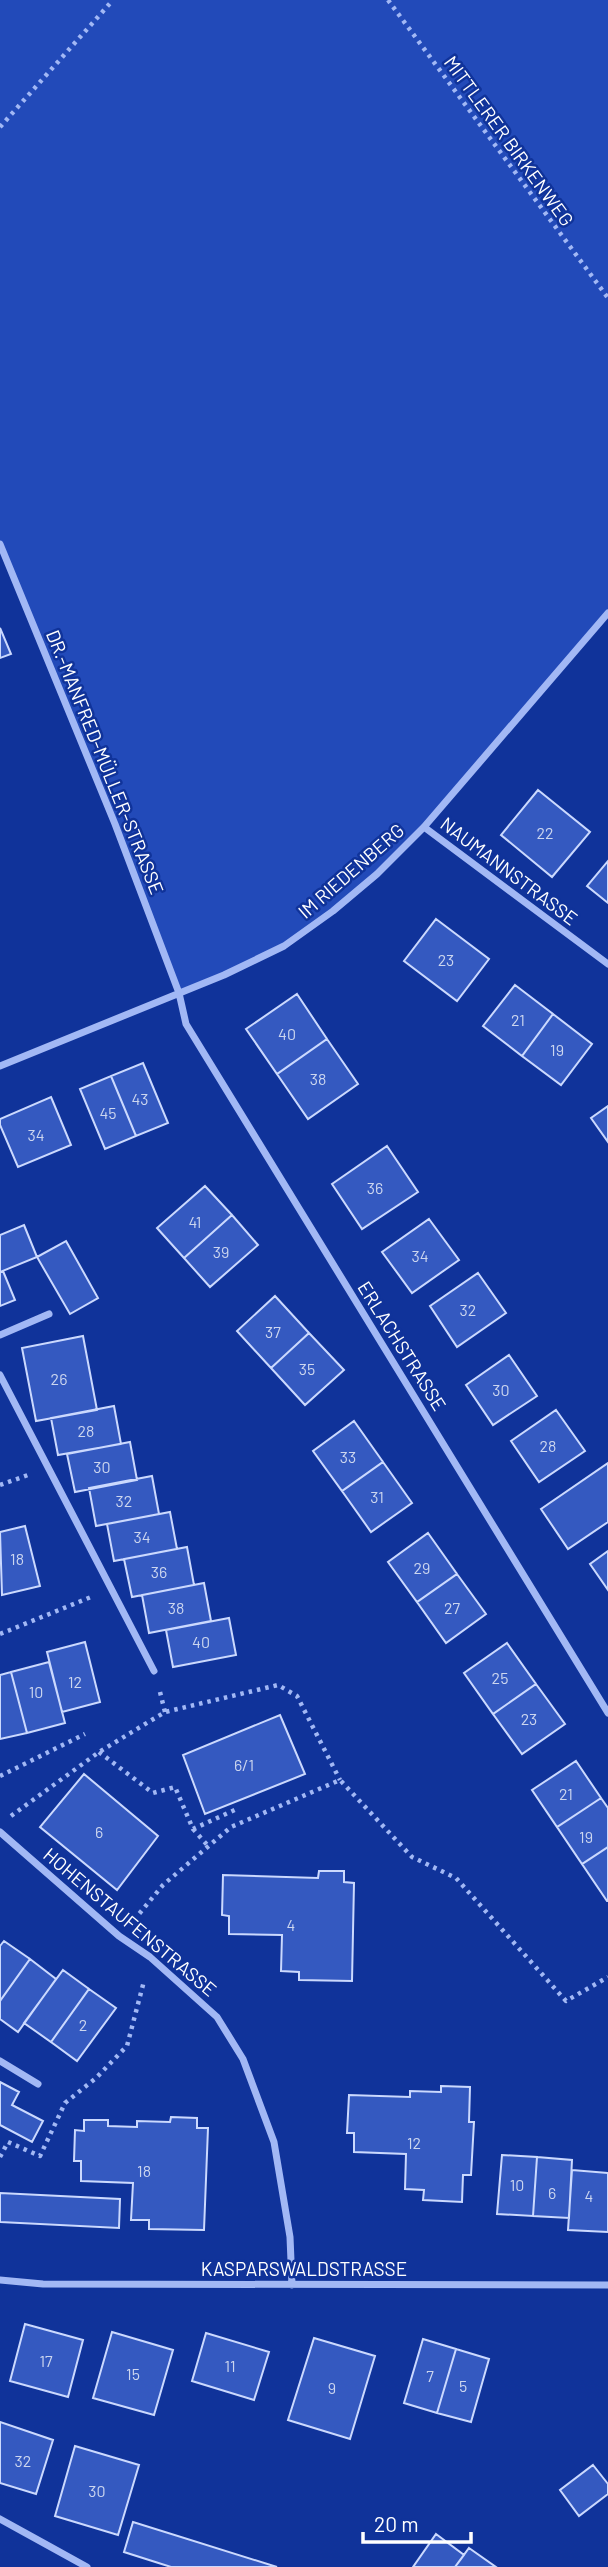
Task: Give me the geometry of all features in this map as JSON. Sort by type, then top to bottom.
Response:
[{"type":"street","name":"DR.-MANFRED-MÜLLER-STRASSE","points":[[0,544],[115,824],[180,993]]},
{"type":"street","name":"IM RIEDENBERG","points":[[0,1066],[224,975],[284,946],[333,911],[377,874],[424,827],[608,613]]},
{"type":"street","name":"NAUMANNSTRASSE","points":[[424,827],[608,964]]},
{"type":"street","name":"ERLACHSTRASSE","points":[[180,993],[186,1024],[226,1093],[608,1713]]},
{"type":"street","points":[[0,1335],[49,1314]]},
{"type":"street","points":[[0,1376],[154,1671]]},
{"type":"street","name":"HOHENSTAUFENSTRASSE","points":[[0,1832],[119,1936],[150,1957],[217,2017],[243,2059],[274,2142],[290,2237],[292,2285]]},
{"type":"street","points":[[0,2062],[38,2084]]},
{"type":"street","name":"KASPARSWALDSTRASSE","points":[[0,2280],[43,2284],[608,2285]]},
{"type":"street","points":[[0,2519],[87,2567]]},
{"type":"path","points":[[0,127],[113,0]]},
{"type":"path","name":"MITTLERER BIRKENWEG","points":[[388,0],[608,298]]},
{"type":"path","points":[[0,1485],[48,1468]]},
{"type":"path","points":[[0,1634],[112,1589]]},
{"type":"path","points":[[0,1824],[99,1752],[165,1712],[278,1685],[297,1696],[340,1780],[412,1857],[456,1878],[566,2001],[608,1978]]},
{"type":"path","points":[[0,1776],[85,1734]]},
{"type":"path","points":[[99,1752],[153,1793],[176,1787],[193,1829],[209,1847]]},
{"type":"path","points":[[119,1936],[163,1885],[231,1827],[340,1780]]},
{"type":"path","points":[[193,1829],[239,1808]]},
{"type":"path","points":[[0,2157],[8,2142],[40,2156],[65,2102],[96,2078],[127,2046],[150,1957]]},
{"type":"shaded area","points":[[0,0],[608,0],[608,613],[424,827],[377,874],[284,946],[179,993],[0,544]]},
{"type":"building","points":[[0,628],[11,654],[0,658]]},
{"type":"building","points":[[538,790],[590,832],[552,877],[501,835]]},
{"type":"building","points":[[608,861],[608,903],[587,886]]},
{"type":"building","points":[[436,919],[489,959],[457,1001],[404,961]]},
{"type":"building","points":[[515,985],[553,1014],[522,1056],[483,1026]]},
{"type":"building","points":[[297,994],[327,1039],[277,1074],[246,1029]]},
{"type":"building","points":[[553,1014],[592,1044],[561,1085],[522,1056]]},
{"type":"building","points":[[327,1039],[358,1084],[308,1119],[277,1074]]},
{"type":"building","points":[[143,1063],[168,1123],[136,1136],[111,1076]]},
{"type":"building","points":[[111,1076],[136,1136],[105,1149],[80,1089]]},
{"type":"building","points":[[51,1097],[71,1145],[18,1167],[0,1125],[0,1119]]},
{"type":"building","points":[[608,1106],[608,1142],[591,1118]]},
{"type":"building","points":[[387,1146],[418,1192],[362,1229],[332,1184]]},
{"type":"building","points":[[205,1186],[232,1215],[184,1258],[157,1228]]},
{"type":"building","points":[[232,1215],[258,1245],[210,1287],[184,1258]]},
{"type":"building","points":[[429,1219],[459,1260],[412,1293],[382,1252]]},
{"type":"building","points":[[24,1225],[37,1257],[0,1272],[0,1235]]},
{"type":"building","points":[[66,1241],[98,1298],[70,1314],[37,1257]]},
{"type":"building","points":[[3,1271],[15,1300],[0,1306],[0,1272]]},
{"type":"building","points":[[478,1273],[506,1313],[457,1347],[430,1306]]},
{"type":"building","points":[[275,1296],[309,1333],[271,1368],[237,1331]]},
{"type":"building","points":[[309,1333],[344,1370],[305,1405],[271,1368]]},
{"type":"building","points":[[83,1336],[97,1410],[36,1421],[22,1348]]},
{"type":"building","points":[[509,1355],[537,1396],[493,1425],[466,1385]]},
{"type":"building","points":[[114,1406],[121,1444],[58,1455],[51,1418]]},
{"type":"building","points":[[556,1410],[585,1451],[539,1482],[511,1441]]},
{"type":"building","points":[[354,1421],[383,1462],[342,1491],[313,1451]]},
{"type":"building","points":[[130,1442],[137,1480],[75,1492],[67,1454]]},
{"type":"building","points":[[383,1462],[412,1503],[371,1532],[342,1491]]},
{"type":"building","points":[[608,1463],[608,1522],[568,1549],[541,1509]]},
{"type":"building","points":[[152,1476],[159,1514],[96,1526],[89,1488]]},
{"type":"building","points":[[170,1512],[177,1549],[114,1561],[107,1524]]},
{"type":"building","points":[[25,1526],[40,1586],[2,1595],[0,1532]]},
{"type":"building","points":[[428,1533],[457,1574],[417,1602],[388,1562]]},
{"type":"building","points":[[187,1547],[194,1585],[132,1597],[124,1559]]},
{"type":"building","points":[[608,1551],[608,1590],[590,1564]]},
{"type":"building","points":[[457,1574],[486,1614],[446,1643],[417,1602]]},
{"type":"building","points":[[204,1583],[211,1621],[149,1633],[142,1595]]},
{"type":"building","points":[[229,1618],[236,1655],[173,1667],[166,1630]]},
{"type":"building","points":[[85,1642],[100,1702],[62,1712],[47,1652]]},
{"type":"building","points":[[507,1643],[536,1684],[493,1714],[464,1673]]},
{"type":"building","points":[[49,1662],[65,1723],[27,1733],[11,1672]]},
{"type":"building","points":[[11,1672],[27,1733],[0,1739],[0,1675]]},
{"type":"building","points":[[536,1684],[565,1724],[522,1754],[493,1714]]},
{"type":"building","points":[[280,1715],[305,1774],[205,1814],[183,1755]]},
{"type":"building","points":[[576,1761],[601,1798],[557,1827],[532,1790]]},
{"type":"building","points":[[84,1774],[158,1836],[117,1890],[40,1827]]},
{"type":"building","points":[[601,1798],[608,1808],[608,1847],[582,1864],[557,1827]]},
{"type":"building","points":[[608,1847],[608,1901],[607,1901],[582,1864]]},
{"type":"building","points":[[319,1871],[344,1871],[344,1882],[354,1883],[352,1981],[299,1980],[299,1972],[281,1971],[282,1935],[229,1934],[229,1916],[222,1915],[223,1875],[318,1878]]},
{"type":"building","points":[[4,1941],[30,1959],[0,2001],[0,1946]]},
{"type":"building","points":[[30,1959],[56,1979],[18,2032],[0,2019],[0,2001]]},
{"type":"building","points":[[63,1970],[89,1989],[51,2042],[24,2023]]},
{"type":"building","points":[[89,1989],[116,2008],[77,2061],[51,2042]]},
{"type":"building","points":[[0,2082],[19,2092],[12,2105],[43,2121],[32,2142],[0,2125]]},
{"type":"building","points":[[441,2086],[470,2087],[469,2122],[474,2122],[471,2175],[463,2175],[462,2202],[423,2200],[424,2190],[405,2189],[406,2154],[354,2152],[354,2133],[347,2133],[349,2095],[410,2097],[410,2091],[441,2092]]},
{"type":"building","points":[[171,2117],[197,2118],[197,2128],[208,2128],[204,2230],[149,2229],[149,2220],[131,2220],[133,2183],[81,2181],[81,2161],[74,2161],[75,2130],[84,2131],[84,2120],[108,2120],[108,2126],[137,2127],[137,2121],[170,2122]]},
{"type":"building","points":[[502,2155],[537,2157],[533,2216],[497,2214]]},
{"type":"building","points":[[537,2157],[572,2160],[569,2218],[533,2216]]},
{"type":"building","points":[[572,2170],[608,2173],[608,2232],[568,2230]]},
{"type":"building","points":[[0,2193],[120,2199],[119,2228],[0,2222]]},
{"type":"building","points":[[25,2324],[83,2340],[68,2397],[10,2381]]},
{"type":"building","points":[[112,2332],[173,2350],[154,2415],[93,2398]]},
{"type":"building","points":[[206,2333],[269,2352],[254,2400],[192,2381]]},
{"type":"building","points":[[314,2338],[375,2356],[350,2439],[288,2420]]},
{"type":"building","points":[[423,2339],[456,2349],[437,2413],[404,2403]]},
{"type":"building","points":[[456,2349],[489,2359],[471,2422],[437,2413]]},
{"type":"building","points":[[0,2422],[53,2440],[36,2494],[0,2483]]},
{"type":"building","points":[[75,2446],[139,2465],[118,2535],[55,2516]]},
{"type":"building","points":[[593,2465],[608,2484],[608,2494],[579,2516],[560,2490]]},
{"type":"building","points":[[133,2522],[277,2567],[171,2567],[124,2552]]},
{"type":"building","points":[[436,2534],[464,2555],[455,2567],[413,2567]]},
{"type":"building","points":[[469,2548],[496,2567],[455,2567]]}]
